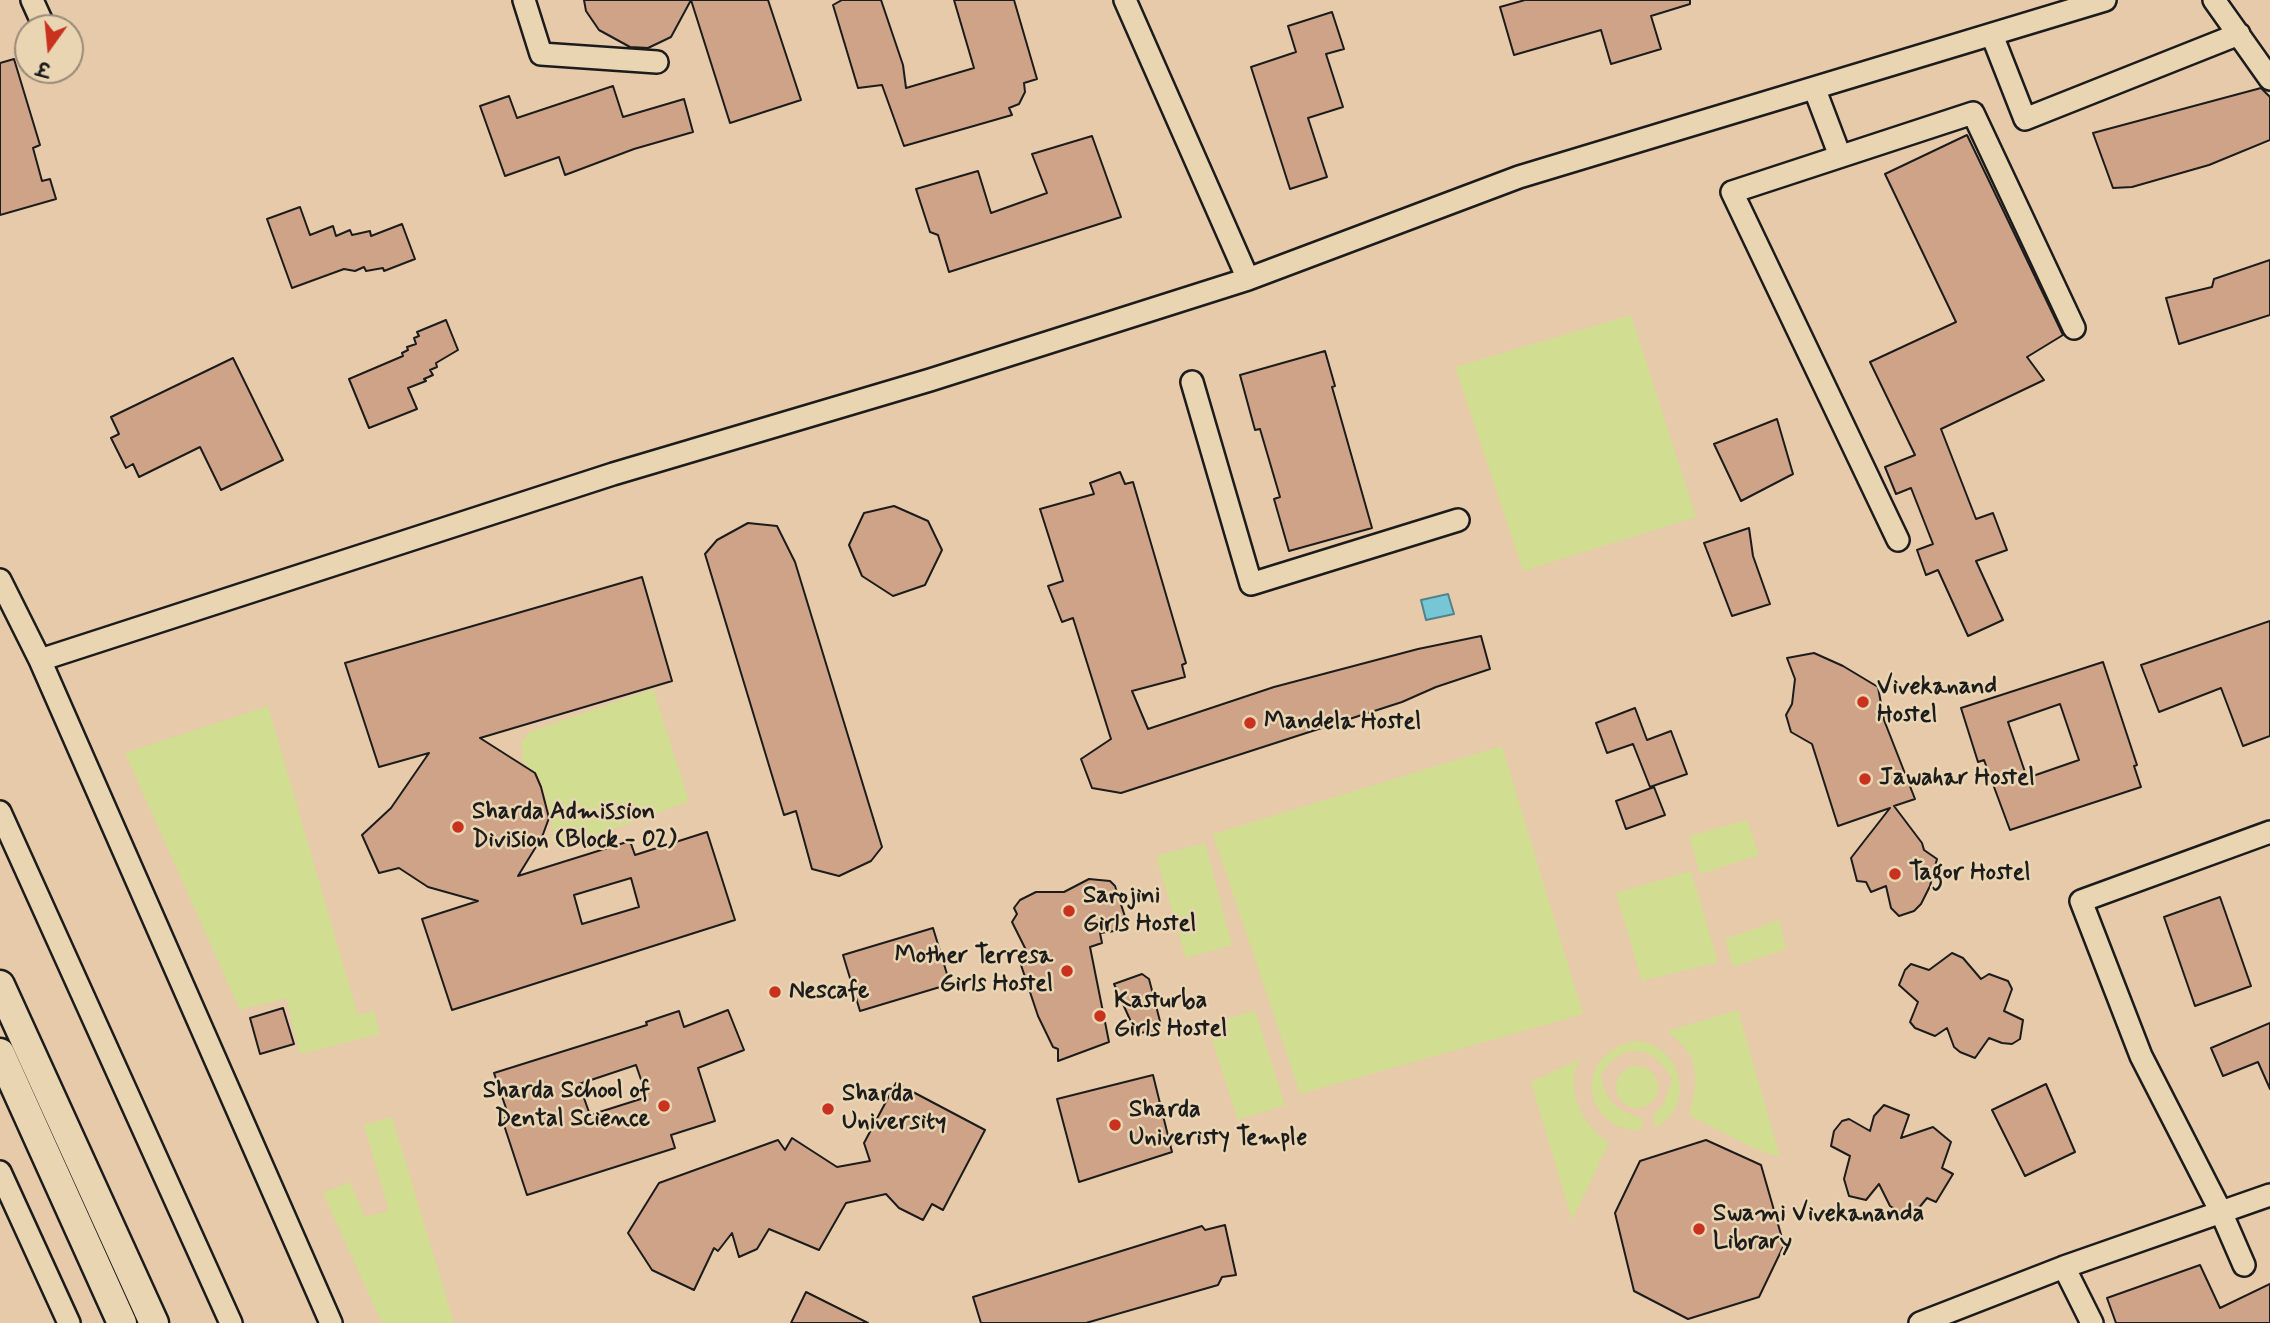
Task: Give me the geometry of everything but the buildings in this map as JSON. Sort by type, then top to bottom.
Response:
[{"type":"street","points":[[524,0],[541,54],[657,62]]},
{"type":"street","points":[[1125,0],[1248,279]]},
{"type":"street","points":[[40,660],[613,474],[930,380],[1248,279],[1518,177],[1815,90],[2105,0]]},
{"type":"street","points":[[2214,0],[2270,79]]},
{"type":"street","points":[[1992,35],[2025,119],[2239,34]]},
{"type":"street","points":[[1815,90],[1840,156]]},
{"type":"street","points":[[1898,540],[1732,192],[1973,113],[2074,328]]},
{"type":"street","points":[[1192,382],[1251,584],[1458,520]]},
{"type":"street","points":[[0,580],[40,660],[331,1323]]},
{"type":"street","points":[[0,812],[230,1323]]},
{"type":"street","points":[[2244,1265],[2221,1212],[2141,1056],[2081,901],[2270,832]]},
{"type":"street","points":[[0,985],[154,1323]]},
{"type":"street","points":[[0,1053],[122,1323]]},
{"type":"street","points":[[0,1172],[69,1323]]},
{"type":"street","points":[[1920,1323],[1967,1314],[2064,1267],[2270,1195]]},
{"type":"street","points":[[2064,1267],[2092,1323]]},
{"type":"green space","points":[[1631,315],[1696,517],[1523,571],[1455,367]]},
{"type":"green space","points":[[653,689],[689,801],[570,845],[556,845],[551,840],[551,818],[543,788],[537,774],[524,764],[521,743],[529,732]]},
{"type":"green space","points":[[268,706],[358,1015],[374,1011],[380,1034],[300,1054],[286,998],[240,1010],[125,753]]},
{"type":"green space","points":[[1502,746],[1583,1014],[1300,1094],[1213,834]]},
{"type":"green space","points":[[1747,820],[1759,855],[1700,874],[1689,836]]},
{"type":"green space","points":[[1205,843],[1232,945],[1186,958],[1156,856]]},
{"type":"green space","points":[[1691,871],[1718,962],[1642,981],[1616,893]]},
{"type":"green space","points":[[1779,920],[1786,949],[1733,967],[1725,939]]},
{"type":"green space","points":[[1255,1010],[1285,1105],[1238,1120],[1207,1025]]},
{"type":"green space","points":[[1738,1010],[1780,1157],[1753,1148],[1689,1115],[1695,1090],[1692,1059],[1667,1031]]},
{"type":"green space","points":[[1635,1041],[1651,1044],[1664,1052],[1679,1077],[1677,1105],[1668,1118],[1655,1128],[1654,1114],[1663,1105],[1672,1079],[1664,1067],[1647,1053],[1637,1051],[1618,1056],[1601,1075],[1609,1099],[1626,1113],[1643,1119],[1641,1130],[1622,1127],[1607,1119],[1597,1106],[1592,1092],[1593,1076],[1600,1061],[1614,1049]]},
{"type":"green space","points":[[1580,1059],[1574,1082],[1578,1106],[1591,1127],[1609,1143],[1572,1220],[1531,1082]]},
{"type":"green space","points":[[1637,1066],[1652,1072],[1658,1087],[1652,1102],[1637,1108],[1622,1102],[1616,1087],[1622,1072]]},
{"type":"green space","points":[[392,1117],[454,1323],[382,1323],[323,1193],[350,1182],[365,1217],[389,1211],[364,1125]]},
{"type":"water","points":[[1448,594],[1454,614],[1426,620],[1421,600]]},
{"type":"place","name":"Vivekanand Hostel","points":[[1863,702]]},
{"type":"place","name":"Mandela Hostel","points":[[1250,723]]},
{"type":"place","name":"Jawahar Hostel","points":[[1865,779]]},
{"type":"place","name":"Sharda Admission Division (Block - 02)","points":[[458,827]]},
{"type":"place","name":"Tagor Hostel","points":[[1895,874]]},
{"type":"place","name":"Sarojini Girls Hostel","points":[[1069,911]]},
{"type":"place","name":"Mother Terresa Girls Hostel","points":[[1067,971]]},
{"type":"place","name":"Nescafe","points":[[775,992]]},
{"type":"place","name":"Kasturba Girls Hostel","points":[[1100,1016]]},
{"type":"place","name":"Sharda School of Dental Science","points":[[664,1106]]},
{"type":"place","name":"Sharda University","points":[[828,1109]]},
{"type":"place","name":"Sharda Univeristy Temple","points":[[1115,1125]]},
{"type":"place","name":"Swami Vivekananda Library","points":[[1699,1229]]}]
